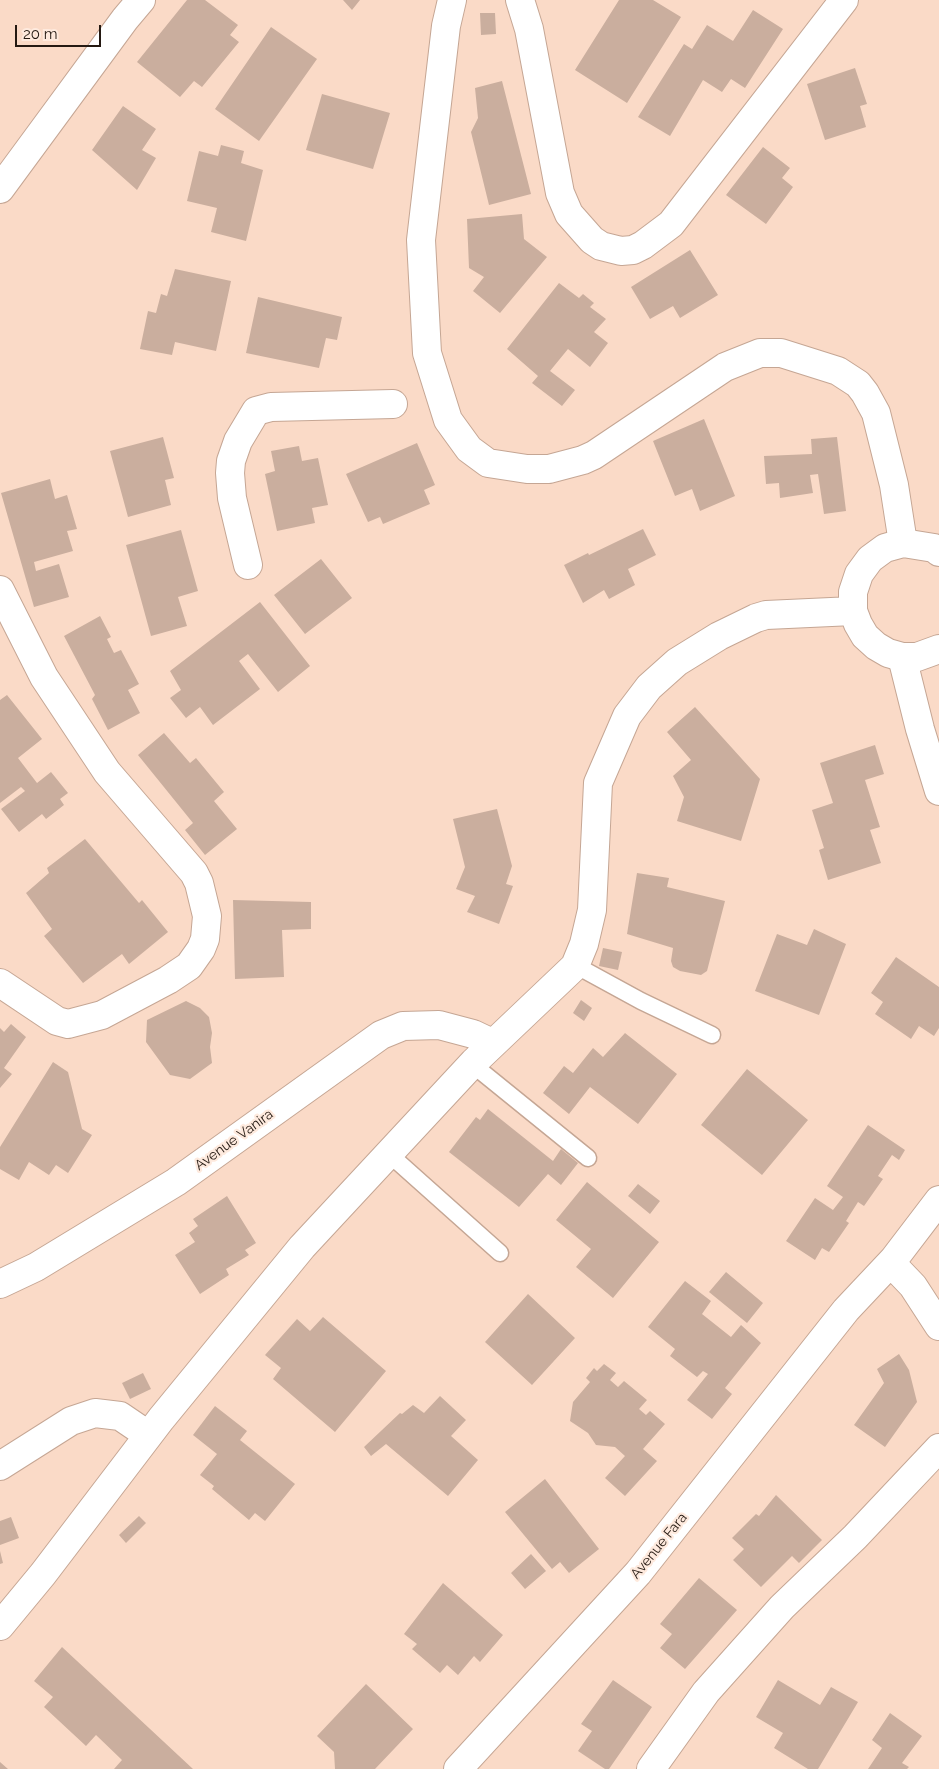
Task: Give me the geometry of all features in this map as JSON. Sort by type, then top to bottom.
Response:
[{"type":"street","points":[[0,189],[125,18],[142,0]]},
{"type":"street","points":[[452,0],[446,26],[421,240],[427,353],[448,420],[469,449],[488,463],[527,469],[549,469],[583,460],[594,455],[725,367],[760,353],[781,353],[838,371],[858,384],[865,393],[878,422],[894,486],[903,543]]},
{"type":"street","points":[[520,0],[529,29],[560,193],[569,214],[592,240],[602,246],[621,251],[633,250],[644,245],[671,224],[844,0]]},
{"type":"street","points":[[248,565],[232,498],[230,473],[231,461],[238,441],[256,411],[271,407],[393,404]]},
{"type":"street","points":[[939,552],[934,548],[903,543],[885,548],[870,559],[859,574],[854,592],[854,611],[865,636],[888,654],[902,657],[917,657],[939,649]]},
{"type":"street","points":[[0,590],[44,677],[107,772],[194,873],[199,883],[207,916],[205,938],[201,949],[189,966],[168,980],[102,1015],[68,1024],[57,1020],[0,982]]},
{"type":"street","points":[[0,1626],[43,1574],[148,1435],[302,1247],[472,1064],[483,1038],[506,1034],[575,965],[584,944],[592,910],[598,783],[627,716],[649,687],[677,662],[719,636],[756,618],[766,615],[854,611]]},
{"type":"street","points":[[902,657],[920,729],[939,791]]},
{"type":"street","name":"Avenue Vanira","points":[[0,1284],[36,1267],[176,1182],[381,1035],[403,1026],[439,1025],[483,1038]]},
{"type":"street","name":"Avenue Fara","points":[[458,1769],[638,1573],[846,1310],[890,1263],[939,1200]]},
{"type":"street","points":[[890,1263],[913,1286],[939,1326]]},
{"type":"street","points":[[0,1466],[65,1424],[82,1416],[95,1413],[120,1416],[148,1435]]},
{"type":"street","points":[[651,1769],[706,1692],[782,1607],[855,1538],[939,1448]]},
{"type":"lane","points":[[575,965],[641,1001],[712,1035]]},
{"type":"lane","points":[[472,1064],[588,1158]]},
{"type":"lane","points":[[388,1153],[500,1253]]},
{"type":"building","points":[[187,0],[205,0],[238,25],[230,35],[239,42],[202,87],[194,81],[180,97],[137,62]]},
{"type":"building","points":[[343,0],[360,0],[352,10]]},
{"type":"building","points":[[619,0],[653,0],[681,17],[627,103],[575,70]]},
{"type":"building","points":[[753,10],[783,29],[745,88],[731,79],[722,92],[703,80],[670,136],[638,117],[684,44],[692,49],[707,25],[733,41]]},
{"type":"building","points":[[480,13],[495,13],[496,34],[481,35]]},
{"type":"building","points":[[271,27],[317,59],[259,141],[215,109]]},
{"type":"building","points":[[855,68],[867,104],[860,106],[866,127],[825,140],[807,84]]},
{"type":"building","points":[[502,81],[531,194],[489,205],[471,132],[478,118],[475,88]]},
{"type":"building","points":[[322,94],[390,113],[373,169],[306,150]]},
{"type":"building","points":[[123,106],[156,129],[142,150],[156,158],[137,190],[92,150]]},
{"type":"building","points":[[221,145],[244,151],[241,163],[263,170],[246,241],[211,232],[217,208],[187,201],[199,151],[218,156]]},
{"type":"building","points":[[763,147],[790,168],[782,178],[793,187],[766,224],[726,195]]},
{"type":"building","points":[[522,214],[524,239],[547,257],[500,313],[473,291],[484,277],[469,268],[467,219]]},
{"type":"building","points":[[690,250],[718,295],[680,318],[673,306],[650,319],[631,287]]},
{"type":"building","points":[[175,269],[231,281],[216,351],[175,342],[172,355],[140,349],[148,311],[156,313],[161,294],[167,296]]},
{"type":"building","points":[[559,283],[579,298],[583,294],[594,303],[590,307],[606,319],[594,332],[608,343],[590,367],[568,349],[550,371],[575,390],[562,406],[532,383],[538,376],[507,349]]},
{"type":"building","points":[[258,297],[342,317],[337,340],[326,338],[319,368],[246,353]]},
{"type":"building","points":[[704,419],[735,496],[700,511],[692,489],[675,496],[653,441]]},
{"type":"building","points":[[163,437],[174,478],[165,480],[171,505],[128,517],[110,451]]},
{"type":"building","points":[[837,437],[846,511],[824,514],[818,474],[810,475],[813,493],[780,498],[779,483],[766,484],[764,456],[812,454],[811,439]]},
{"type":"building","points":[[417,443],[435,485],[424,490],[430,504],[383,524],[380,517],[368,522],[346,474]]},
{"type":"building","points":[[299,446],[302,461],[318,458],[328,505],[312,508],[315,523],[277,531],[265,474],[275,471],[271,451]]},
{"type":"building","points":[[50,479],[55,499],[67,495],[77,529],[67,531],[73,551],[34,562],[36,571],[59,564],[69,597],[34,607],[1,493]]},
{"type":"building","points":[[643,529],[656,555],[628,569],[635,585],[609,599],[604,590],[583,603],[564,565]]},
{"type":"building","points":[[181,530],[198,591],[178,597],[187,626],[151,636],[126,545]]},
{"type":"building","points":[[321,559],[352,598],[305,634],[274,595]]},
{"type":"building","points":[[260,602],[310,666],[278,692],[248,654],[239,661],[260,689],[213,725],[200,707],[186,718],[170,698],[181,690],[170,671]]},
{"type":"building","points":[[100,616],[111,637],[107,639],[114,653],[121,650],[139,684],[128,690],[140,713],[108,730],[92,699],[95,695],[64,636]]},
{"type":"building","points":[[7,695],[42,739],[18,758],[37,783],[51,772],[68,793],[60,799],[64,805],[46,819],[42,814],[19,832],[1,809],[25,791],[21,787],[0,803],[0,700]]},
{"type":"building","points":[[695,707],[760,779],[741,841],[677,821],[684,797],[673,776],[691,760],[667,732]]},
{"type":"building","points":[[164,733],[190,763],[196,758],[224,792],[214,801],[237,829],[205,855],[185,830],[193,823],[138,755]]},
{"type":"building","points":[[875,745],[884,774],[865,780],[880,827],[870,830],[881,863],[828,880],[819,850],[824,848],[812,810],[833,803],[820,763]]},
{"type":"building","points":[[497,809],[512,866],[506,884],[513,886],[499,924],[467,912],[475,896],[456,889],[465,867],[453,819]]},
{"type":"building","points":[[85,839],[139,903],[142,900],[168,932],[129,964],[122,954],[83,983],[44,936],[52,929],[26,893],[49,873],[47,868]]},
{"type":"building","points":[[637,873],[669,878],[667,887],[725,901],[707,971],[701,975],[680,971],[673,967],[671,961],[673,948],[627,934]]},
{"type":"building","points":[[233,900],[311,902],[311,929],[282,930],[284,977],[235,979]]},
{"type":"building","points":[[814,929],[846,944],[819,1015],[755,991],[777,934],[807,945]]},
{"type":"building","points":[[603,948],[622,952],[618,970],[599,966]]},
{"type":"building","points":[[896,957],[939,987],[939,1028],[934,1036],[919,1026],[911,1039],[875,1014],[883,1002],[871,993]]},
{"type":"building","points":[[581,1000],[592,1008],[584,1021],[573,1013]]},
{"type":"building","points":[[186,1001],[200,1008],[209,1017],[212,1033],[210,1047],[212,1063],[190,1079],[170,1075],[146,1042],[147,1020]]},
{"type":"building","points":[[11,1024],[26,1037],[4,1068],[12,1074],[0,1088],[0,1028],[4,1032]]},
{"type":"building","points":[[625,1033],[677,1074],[638,1124],[590,1087],[569,1114],[543,1093],[564,1066],[573,1073],[593,1048],[603,1057]]},
{"type":"building","points":[[53,1062],[68,1072],[82,1129],[92,1135],[68,1173],[56,1165],[49,1175],[29,1162],[19,1180],[0,1169],[0,1147]]},
{"type":"building","points":[[747,1069],[808,1120],[762,1175],[701,1125]]},
{"type":"building","points":[[488,1109],[553,1161],[561,1149],[578,1163],[561,1185],[548,1174],[519,1207],[449,1152],[476,1117],[480,1120]]},
{"type":"building","points":[[868,1125],[905,1150],[899,1160],[892,1155],[878,1176],[883,1179],[864,1206],[858,1202],[846,1221],[849,1223],[829,1252],[822,1248],[815,1260],[786,1241],[815,1198],[833,1210],[843,1197],[827,1186]]},
{"type":"building","points":[[587,1182],[659,1242],[613,1298],[576,1267],[591,1249],[556,1220]]},
{"type":"building","points":[[638,1184],[660,1201],[650,1214],[628,1196]]},
{"type":"building","points":[[227,1196],[256,1243],[245,1250],[249,1255],[226,1269],[229,1275],[200,1294],[175,1255],[195,1242],[189,1233],[198,1226],[193,1219]]},
{"type":"building","points":[[726,1272],[763,1303],[747,1323],[709,1292]]},
{"type":"building","points":[[685,1281],[711,1301],[702,1314],[731,1337],[741,1325],[761,1343],[725,1388],[732,1394],[712,1419],[687,1400],[708,1374],[703,1371],[697,1377],[670,1356],[675,1349],[648,1327]]},
{"type":"building","points":[[528,1294],[575,1338],[532,1385],[485,1342]]},
{"type":"building","points":[[323,1317],[386,1371],[335,1432],[273,1379],[281,1368],[265,1355],[297,1319],[310,1331]]},
{"type":"building","points":[[899,1354],[909,1370],[917,1402],[885,1447],[854,1425],[884,1383],[877,1369]]},
{"type":"building","points":[[604,1364],[616,1373],[610,1380],[618,1387],[624,1381],[647,1400],[639,1409],[646,1415],[650,1411],[665,1424],[643,1449],[657,1461],[625,1496],[605,1478],[625,1456],[615,1447],[596,1445],[588,1433],[570,1421],[573,1402],[590,1382],[586,1378],[594,1368],[597,1371]]},
{"type":"building","points":[[143,1373],[151,1389],[130,1399],[122,1383]]},
{"type":"building","points":[[440,1396],[466,1420],[451,1436],[478,1460],[448,1496],[386,1444],[371,1456],[364,1447],[400,1413],[402,1414],[413,1405],[424,1413]]},
{"type":"building","points":[[215,1406],[247,1431],[240,1440],[295,1484],[265,1521],[255,1513],[249,1520],[212,1489],[214,1486],[200,1475],[217,1454],[193,1435]]},
{"type":"building","points":[[545,1479],[599,1549],[569,1573],[560,1562],[552,1569],[505,1512]]},
{"type":"building","points":[[776,1495],[822,1540],[799,1563],[792,1556],[761,1587],[733,1560],[744,1549],[732,1538],[756,1514],[759,1516]]},
{"type":"building","points":[[139,1516],[146,1523],[126,1543],[119,1535]]},
{"type":"building","points":[[11,1517],[19,1538],[0,1545],[0,1521]]},
{"type":"building","points":[[0,1551],[3,1563],[0,1564]]},
{"type":"building","points":[[531,1554],[546,1571],[525,1589],[511,1573]]},
{"type":"building","points":[[699,1578],[737,1610],[685,1669],[660,1648],[672,1634],[660,1624]]},
{"type":"building","points":[[443,1583],[503,1635],[480,1662],[474,1656],[458,1675],[447,1665],[440,1673],[412,1649],[417,1644],[404,1634]]},
{"type":"building","points":[[62,1647],[193,1769],[114,1769],[122,1760],[96,1735],[86,1746],[44,1707],[53,1697],[34,1681]]},
{"type":"building","points":[[613,1680],[652,1707],[609,1769],[605,1769],[578,1751],[592,1731],[581,1724]]},
{"type":"building","points":[[778,1680],[820,1705],[831,1687],[858,1702],[818,1769],[808,1769],[774,1748],[783,1733],[756,1717]]},
{"type":"building","points":[[366,1684],[413,1729],[375,1769],[335,1769],[334,1752],[317,1736]]},
{"type":"building","points":[[890,1713],[922,1736],[902,1763],[909,1767],[907,1769],[868,1769],[882,1748],[872,1740]]},
{"type":"building","points":[[0,1762],[8,1769],[0,1769]]}]
